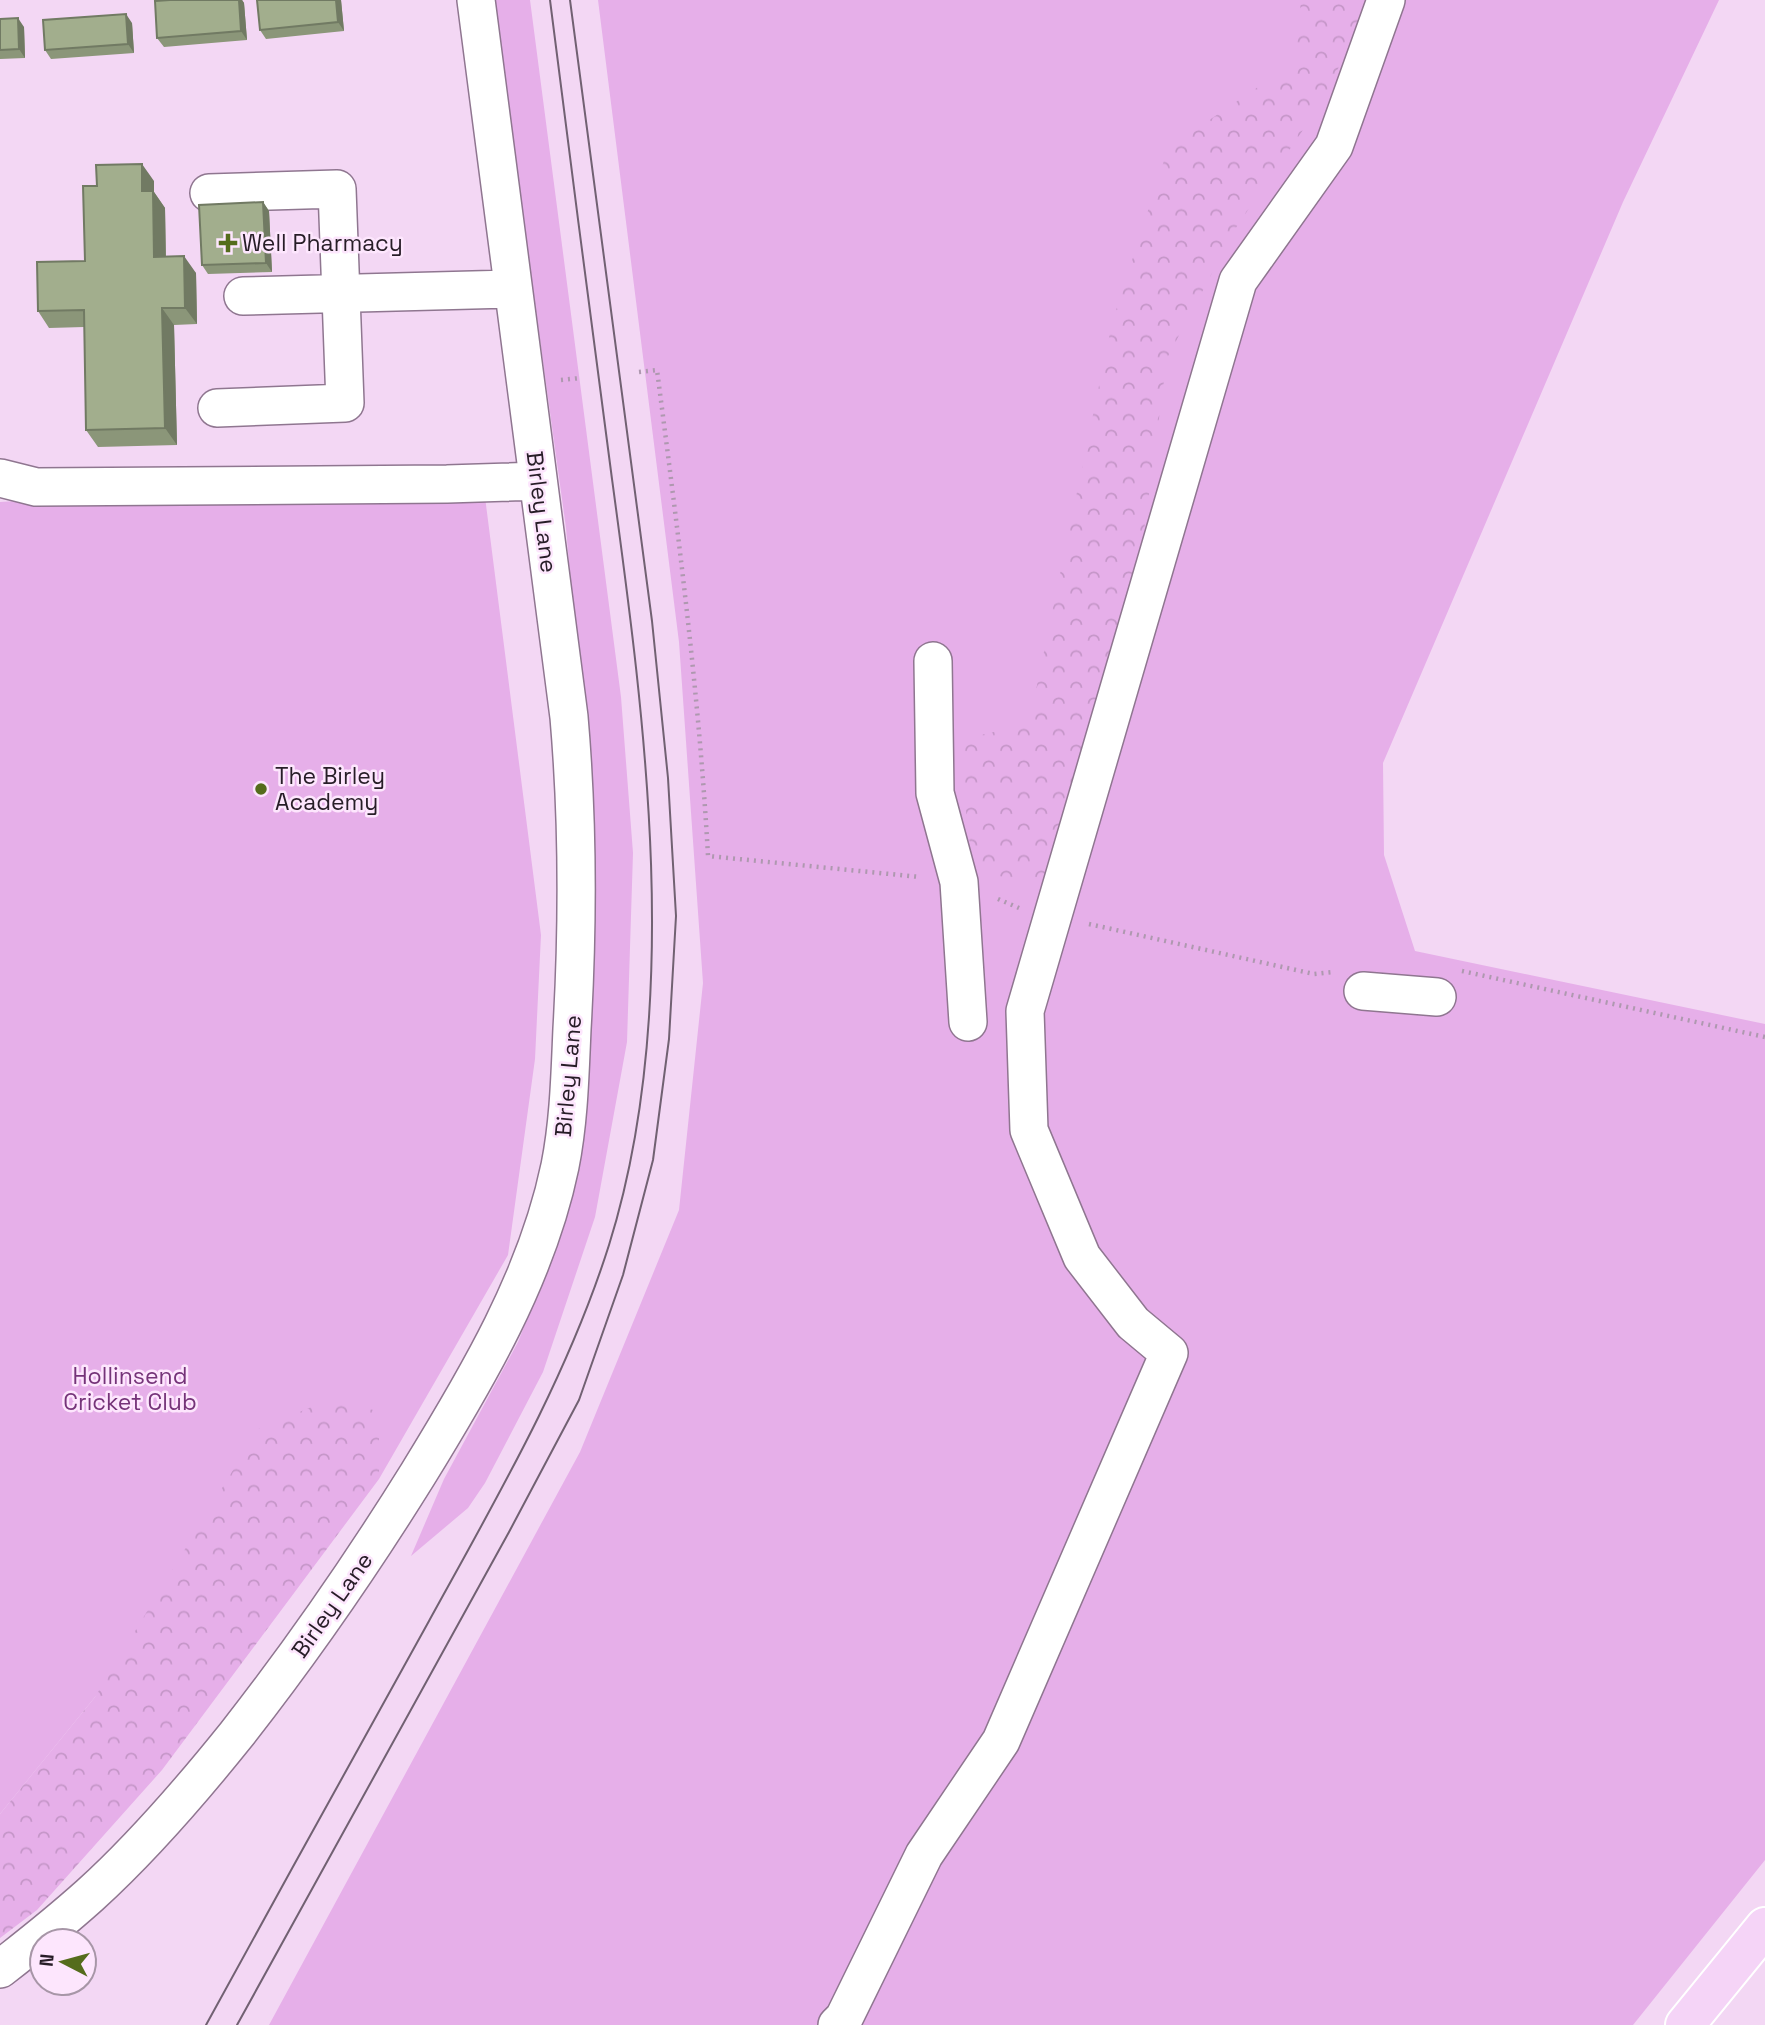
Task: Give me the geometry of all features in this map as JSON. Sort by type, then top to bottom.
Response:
[{"type":"main road","points":[[1685,2025],[1765,1927]]},
{"type":"street","name":"Birley Lane","points":[[0,1969],[92,1893],[148,1837],[201,1779],[328,1613],[385,1529],[450,1423],[499,1331],[538,1244],[559,1166],[565,1132],[577,950],[575,801],[569,718],[475,0]]},
{"type":"street","points":[[837,2025],[844,2018],[924,1855],[1001,1741],[1169,1353],[1133,1323],[1083,1256],[1045,1168],[1029,1130],[1025,1012],[1238,281],[1334,145],[1386,0]]},
{"type":"street","points":[[209,193],[337,189],[345,403],[216,408]]},
{"type":"street","points":[[243,296],[513,289]]},
{"type":"street","points":[[0,478],[36,487],[538,481]]},
{"type":"street","points":[[933,661],[935,793],[959,882],[968,1022]]},
{"type":"street","points":[[1363,991],[1437,997]]},
{"type":"green space","points":[[493,0],[530,0],[621,697],[633,853],[627,1042],[595,1217],[543,1372],[485,1483],[468,1508],[411,1556],[444,1479],[518,1342],[557,1243],[594,861],[566,528]]},
{"type":"green space","points":[[598,0],[1719,0],[1623,202],[1383,763],[1384,855],[1415,951],[1765,1024],[1765,1860],[1633,2025],[269,2025],[580,1452],[679,1210],[703,983],[679,642]]},
{"type":"green space","points":[[1301,0],[1367,0],[1327,95],[1237,226],[1167,358],[1142,546],[1050,884],[973,872],[958,740],[1029,724],[1112,323],[1168,148],[1295,62]]},
{"type":"green space","name":"The Birley Academy","points":[[485,497],[541,935],[535,1059],[508,1255],[379,1479],[378,1411],[95,1697],[0,1814],[0,502]]},
{"type":"green space","points":[[326,1401],[379,1411],[379,1479],[162,1770],[37,1910],[0,1938],[0,1814],[95,1697],[258,1429]]},
{"type":"building","points":[[239,0],[241,31],[157,38],[155,1]]},
{"type":"building","points":[[257,0],[336,0],[338,22],[260,30]]},
{"type":"building","points":[[126,14],[128,44],[45,50],[43,20]]},
{"type":"building","points":[[18,18],[19,49],[0,50],[0,19]]},
{"type":"building","points":[[142,164],[142,191],[153,191],[154,257],[184,256],[185,308],[162,308],[165,428],[86,430],[84,310],[38,311],[37,262],[85,261],[83,186],[97,186],[96,165]]},
{"type":"building","points":[[263,202],[266,263],[202,265],[199,205]]},
{"type":"tram line","points":[[206,2025],[479,1529],[551,1390],[573,1343],[609,1245],[632,1153],[646,1059],[652,962],[651,864],[645,765],[636,668],[550,0]]},
{"type":"tram line","points":[[237,2025],[579,1400],[623,1275],[653,1160],[669,1039],[676,916],[668,778],[652,621],[570,0]]},
{"type":"place","name":"Well Pharmacy","points":[[228,243]]},
{"type":"place","name":"The Birley Academy","points":[[261,789]]},
{"type":"park label","name":"Hollinsend Cricket Club","points":[[130,1389]]}]
